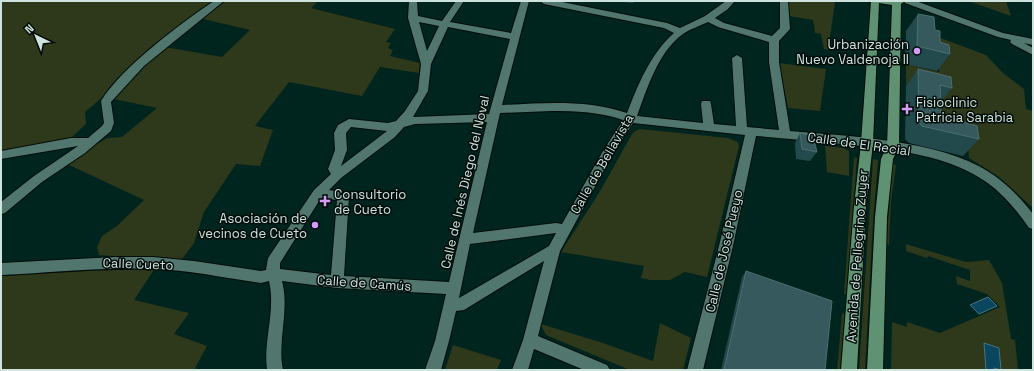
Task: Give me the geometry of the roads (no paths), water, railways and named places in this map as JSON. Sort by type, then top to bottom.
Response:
[{"type":"main road","name":"Avenida de Pellegrino Zuyer","points":[[849,370],[860,206],[867,143],[874,1]]},
{"type":"main road","points":[[882,1],[899,2]]},
{"type":"main road","name":"Avenida de Pellegrino Zuyer","points":[[875,370],[882,209],[887,159],[893,146],[899,2]]},
{"type":"street","points":[[1,209],[38,179],[107,128],[109,123],[106,101],[121,83],[162,46],[220,1]]},
{"type":"street","points":[[413,1],[413,18],[426,64]]},
{"type":"street","points":[[275,370],[274,346],[278,296],[273,274],[274,262],[318,193],[337,175],[385,140],[403,122],[423,91],[426,64],[445,23],[460,1]]},
{"type":"street","name":"Calle de Inés Diego del Noval","points":[[433,370],[441,346],[495,113],[514,37],[525,1]]},
{"type":"street","points":[[544,1],[658,24],[678,34]]},
{"type":"street","name":"Calle de Bellavista","points":[[520,370],[530,340],[554,250],[607,154],[630,119],[645,81],[658,56],[678,34],[708,18],[725,7],[731,1]]},
{"type":"street","points":[[784,1],[785,29],[774,40],[774,62],[785,134]]},
{"type":"street","points":[[908,1],[1001,35],[1033,42]]},
{"type":"street","points":[[413,18],[514,37]]},
{"type":"street","points":[[708,18],[721,25],[774,40]]},
{"type":"street","points":[[1001,35],[1033,52]]},
{"type":"street","points":[[737,58],[746,131]]},
{"type":"street","points":[[706,104],[709,128]]},
{"type":"street","name":"Calle de El Recial","points":[[495,113],[575,108],[621,114],[630,119],[893,146],[943,158],[977,171],[999,187],[1032,222]]},
{"type":"street","points":[[337,175],[334,169],[341,150],[340,132],[345,125],[354,122],[388,127],[415,120],[495,113]]},
{"type":"street","name":"Calle de José Pueyo","points":[[696,370],[726,246],[746,131]]},
{"type":"street","points":[[1,155],[71,142],[90,142]]},
{"type":"street","points":[[318,193],[343,196],[337,282]]},
{"type":"street","points":[[465,239],[556,228],[564,230]]},
{"type":"street","points":[[450,305],[459,305],[554,250]]},
{"type":"street","name":"Calle Cueto","points":[[1,269],[88,263],[152,263],[261,277],[273,274]]},
{"type":"street","name":"Calle de Camús","points":[[273,274],[337,282],[454,288]]},
{"type":"street","points":[[530,340],[602,370]]},
{"type":"water","points":[[988,297],[997,306],[979,314],[970,305]]},
{"type":"water","points":[[984,343],[999,348],[1001,370],[994,368],[993,370],[986,370]]},
{"type":"place","name":"Urbanización Nuevo Valdenoja II","points":[[917,51]]},
{"type":"place","name":"Fisioclinic Patricia Sarabia","points":[[907,109]]},
{"type":"place","name":"Consultorio de Cueto","points":[[325,201]]},
{"type":"place","name":"Asociación de vecinos de Cueto","points":[[315,225]]}]
